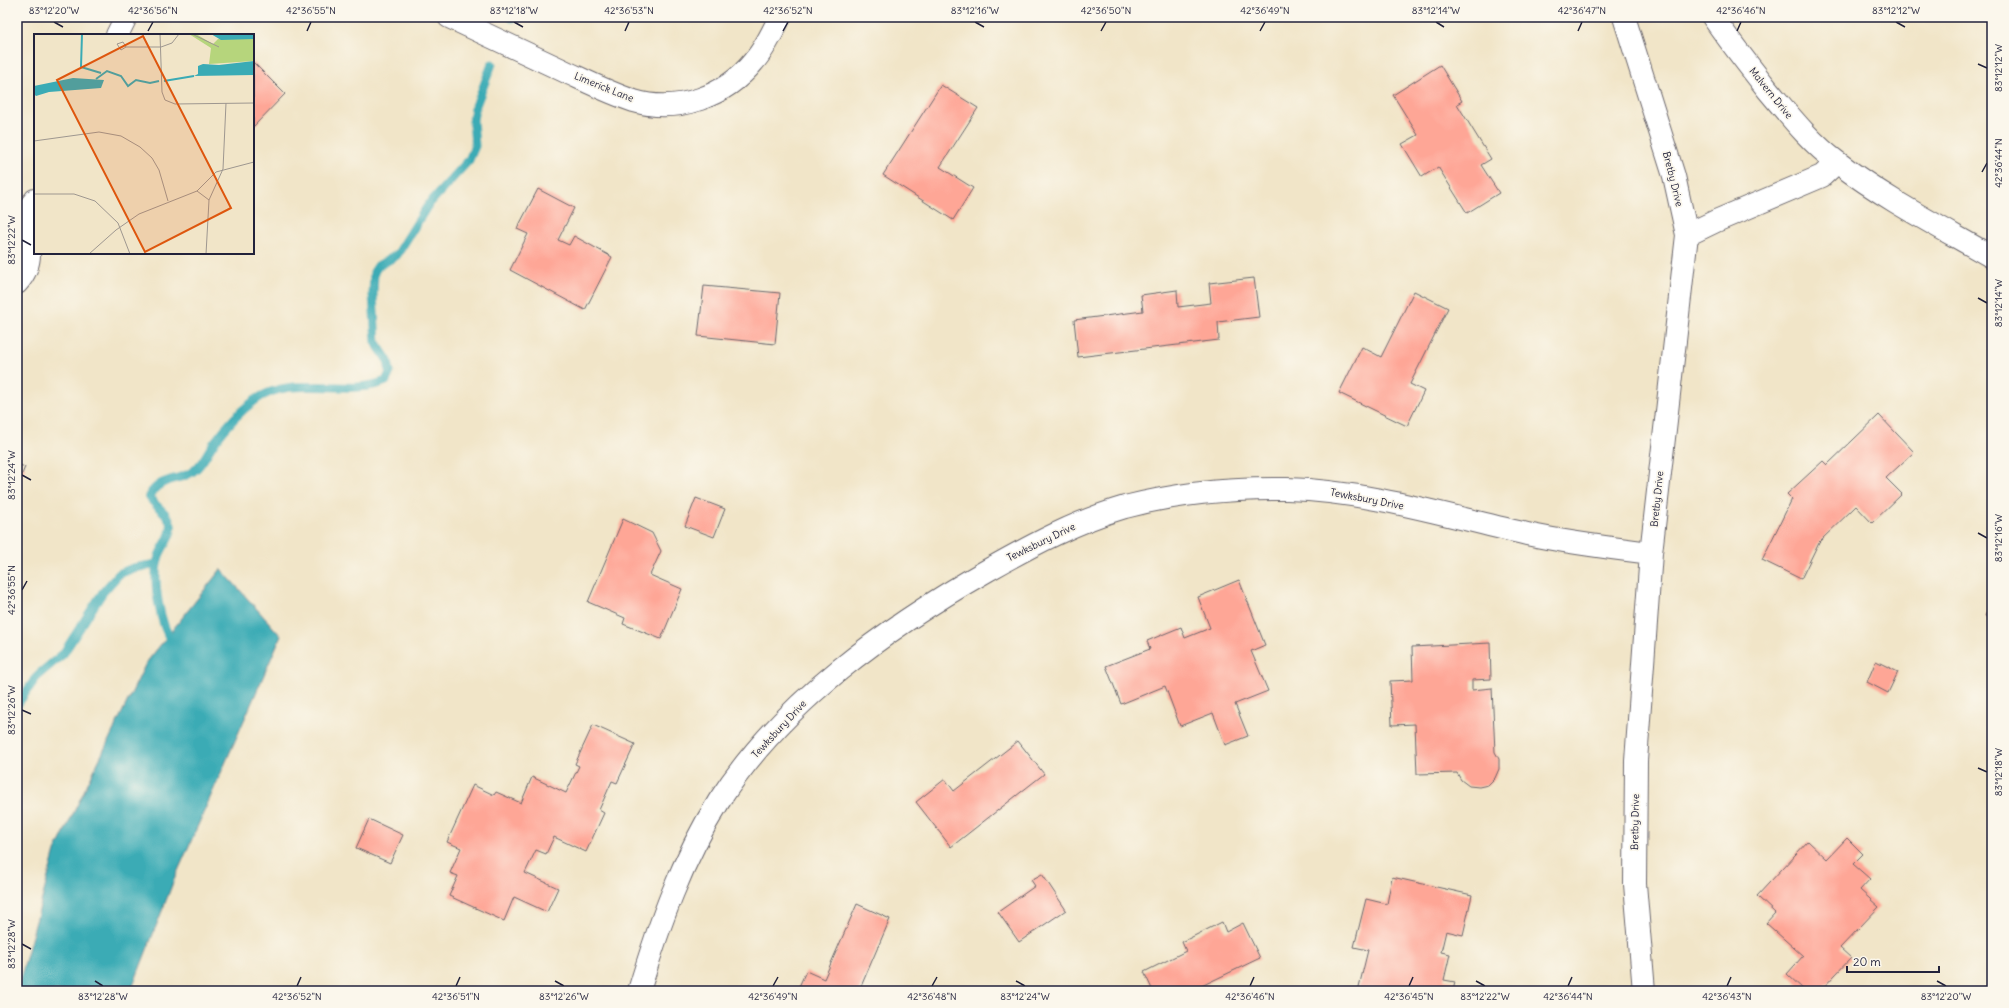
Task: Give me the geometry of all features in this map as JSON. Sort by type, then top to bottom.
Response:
[{"type":"street","points":[[118,34],[126,17]]},
{"type":"street","name":"Limerick Lane","points":[[449,17],[604,89],[635,101],[661,105],[699,100],[729,85],[754,61],[780,17]]},
{"type":"street","name":"Bretby Drive","points":[[1624,17],[1674,176],[1687,235],[1651,553],[1636,761],[1634,884],[1644,991]]},
{"type":"street","name":"Malvern Drive","points":[[1713,17],[1731,43],[1787,113],[1810,139],[1837,162],[1882,192],[1992,257]]},
{"type":"street","points":[[1687,235],[1716,221],[1822,176],[1837,162]]},
{"type":"street","points":[[17,283],[22,277],[29,263],[30,248],[19,218],[34,201]]},
{"type":"street","name":"Tewksbury Drive","points":[[639,991],[668,900],[684,863],[721,798],[745,765],[782,723],[822,684],[920,611],[1002,562],[1061,531],[1122,508],[1170,496],[1230,490],[1319,490],[1370,498],[1532,535],[1588,545],[1651,553]]},
{"type":"water","points":[[221,569],[281,636],[174,880],[131,991],[17,991],[55,851],[146,663]]},
{"type":"building","points":[[254,63],[285,94],[254,126]]},
{"type":"building","points":[[1440,65],[1462,101],[1457,104],[1491,159],[1481,165],[1499,193],[1467,213],[1438,167],[1422,177],[1402,144],[1418,135],[1393,95]]},
{"type":"building","points":[[941,85],[978,108],[940,167],[973,188],[953,220],[883,175]]},
{"type":"building","points":[[538,189],[574,208],[558,240],[569,245],[574,236],[612,257],[585,310],[510,270],[528,234],[517,229]]},
{"type":"building","points":[[1254,278],[1259,317],[1218,322],[1219,340],[1078,357],[1074,320],[1143,311],[1141,295],[1177,290],[1178,307],[1211,303],[1209,283]]},
{"type":"building","points":[[704,286],[780,293],[775,344],[698,336]]},
{"type":"building","points":[[1414,291],[1448,308],[1410,384],[1424,391],[1407,426],[1339,393],[1362,347],[1381,357]]},
{"type":"building","points":[[1879,415],[1914,452],[1886,478],[1902,494],[1872,523],[1856,506],[1819,542],[1801,579],[1762,560],[1792,499],[1787,494],[1823,461],[1827,465]]},
{"type":"building","points":[[17,464],[25,467],[17,486]]},
{"type":"building","points":[[696,498],[725,509],[714,537],[685,526]]},
{"type":"building","points":[[623,519],[652,533],[661,551],[650,575],[682,589],[661,639],[623,624],[625,618],[588,602]]},
{"type":"building","points":[[1239,580],[1265,645],[1251,651],[1268,691],[1235,704],[1248,736],[1225,745],[1213,713],[1180,726],[1165,686],[1121,704],[1106,666],[1150,649],[1147,641],[1181,627],[1185,638],[1210,628],[1198,597]]},
{"type":"building","points":[[1992,601],[1992,619],[1985,616]]},
{"type":"building","points":[[1490,643],[1491,679],[1472,680],[1472,690],[1492,688],[1495,752],[1499,759],[1499,769],[1495,778],[1488,785],[1479,787],[1469,786],[1461,780],[1457,773],[1417,774],[1415,724],[1392,725],[1390,681],[1413,680],[1412,647]]},
{"type":"building","points":[[1876,661],[1898,672],[1888,693],[1867,682]]},
{"type":"building","points":[[593,725],[635,744],[617,783],[612,781],[599,810],[604,813],[586,852],[554,837],[546,854],[536,850],[525,873],[558,888],[547,912],[514,897],[504,921],[449,896],[458,876],[450,873],[461,848],[447,842],[473,785],[494,795],[496,792],[521,803],[532,777],[566,793],[579,766],[575,764]]},
{"type":"building","points":[[1018,741],[1044,774],[951,847],[916,802],[945,779],[954,791]]},
{"type":"building","points":[[369,819],[403,835],[390,863],[356,848]]},
{"type":"building","points":[[1847,838],[1863,854],[1853,864],[1870,879],[1860,890],[1879,907],[1840,948],[1851,958],[1820,991],[1805,991],[1787,974],[1803,956],[1766,923],[1775,913],[1757,896],[1808,841],[1827,859]]},
{"type":"building","points":[[1042,874],[1066,910],[1019,942],[998,912],[1035,886],[1031,880]]},
{"type":"building","points":[[1392,877],[1472,895],[1463,935],[1446,931],[1441,952],[1450,954],[1444,980],[1455,982],[1453,991],[1358,991],[1368,950],[1354,947],[1366,899],[1387,904]]},
{"type":"building","points":[[857,904],[890,919],[859,991],[797,991],[806,971],[824,979]]},
{"type":"building","points":[[1222,922],[1226,932],[1243,923],[1260,958],[1191,991],[1153,991],[1144,972],[1186,951],[1182,942]]},
{"type":"waterway","points":[[174,646],[161,615],[158,602],[156,577],[160,552],[169,537],[171,525],[170,520],[149,496],[160,484],[185,476],[197,468],[232,420],[254,401],[269,393],[285,388],[302,386],[354,387],[370,386],[386,381],[390,372],[388,361],[376,343],[373,295],[374,272],[378,266],[397,255],[428,205],[469,160],[475,146],[473,120],[475,108],[492,64]]},
{"type":"waterway","points":[[17,705],[38,675],[63,654],[103,592],[119,574],[133,568],[157,564]]}]
